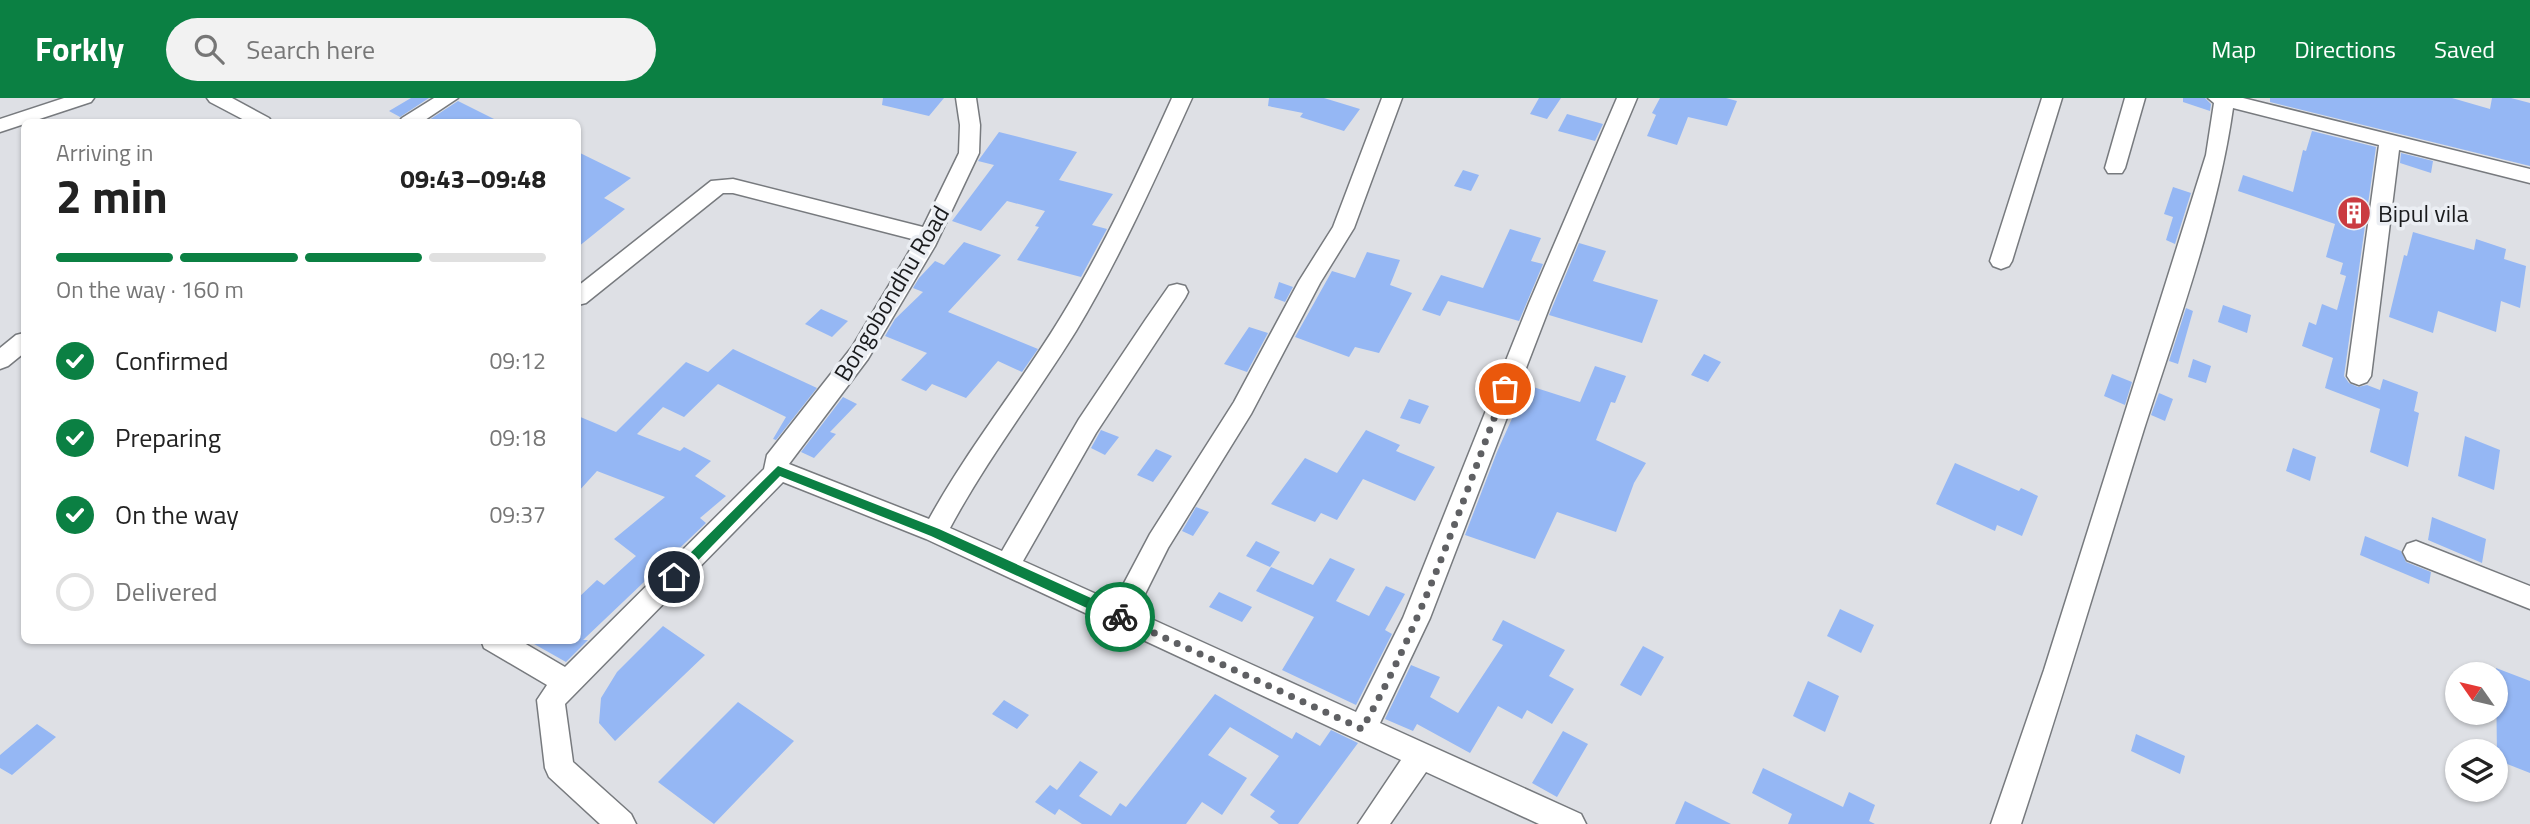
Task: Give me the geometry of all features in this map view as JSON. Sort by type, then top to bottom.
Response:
[{"type":"street","points":[[23,119],[84,98]]},
{"type":"street","points":[[217,98],[256,119]]},
{"type":"street","points":[[414,119],[448,98]]},
{"type":"street","name":"Bongobondhu Road","points":[[621,824],[559,768],[551,700],[778,471],[776,462],[860,353],[929,236],[969,153],[970,125],[966,98]]},
{"type":"street","points":[[935,532],[955,493],[1086,295],[1147,177],[1182,98]]},
{"type":"street","points":[[1120,617],[1160,541],[1243,408],[1310,281],[1343,228],[1392,98]]},
{"type":"street","points":[[1362,729],[1402,656],[1426,601],[1513,368],[1627,98]]},
{"type":"street","points":[[2001,261],[2052,98]]},
{"type":"street","points":[[2115,168],[2135,98]]},
{"type":"street","points":[[2006,824],[2058,670],[2082,585],[2167,321],[2216,155],[2221,99],[2530,176]]},
{"type":"street","points":[[0,127],[21,120]]},
{"type":"street","points":[[2359,376],[2390,140]]},
{"type":"street","points":[[581,295],[718,186],[733,186],[929,236]]},
{"type":"street","points":[[1007,566],[1058,472],[1129,359],[1177,292]]},
{"type":"street","points":[[0,360],[21,343]]},
{"type":"street","points":[[778,471],[935,532],[1571,824]]},
{"type":"street","points":[[2416,552],[2530,598]]},
{"type":"street","points":[[501,644],[568,683]]},
{"type":"street","points":[[1373,824],[1421,755]]},
{"type":"building","points":[[411,98],[429,98],[400,117],[389,111]]},
{"type":"building","points":[[883,98],[944,98],[929,116],[882,105]]},
{"type":"building","points":[[1269,98],[1324,98],[1360,109],[1344,131],[1300,117],[1303,113],[1268,106]]},
{"type":"building","points":[[1539,98],[1561,98],[1547,119],[1530,114]]},
{"type":"building","points":[[1660,98],[1726,98],[1737,101],[1727,126],[1688,117],[1677,145],[1647,136],[1656,115],[1652,113]]},
{"type":"building","points":[[2183,98],[2205,98],[2211,104],[2210,111],[2183,102]]},
{"type":"building","points":[[2270,98],[2452,98],[2490,109],[2492,98],[2511,98],[2530,103],[2530,166],[2270,102]]},
{"type":"building","points":[[458,101],[494,119],[431,119]]},
{"type":"building","points":[[1567,114],[1603,124],[1595,141],[1558,131]]},
{"type":"building","points":[[2312,131],[2376,147],[2344,376],[2349,383],[2358,387],[2367,385],[2380,390],[2383,379],[2418,392],[2414,411],[2419,413],[2408,467],[2370,452],[2380,409],[2325,388],[2333,358],[2302,346],[2309,322],[2316,325],[2322,304],[2337,310],[2346,276],[2340,274],[2343,263],[2326,257],[2335,224],[2238,191],[2243,175],[2293,192],[2303,150],[2306,151]]},
{"type":"building","points":[[999,132],[1077,152],[1059,180],[1113,194],[1092,225],[1107,229],[1081,277],[1017,260],[1039,227],[1035,226],[1045,211],[1007,201],[981,231],[952,221],[994,165],[978,161]]},
{"type":"building","points":[[581,153],[631,178],[604,198],[625,209],[581,245]]},
{"type":"building","points":[[2401,153],[2433,161],[2431,173],[2400,163]]},
{"type":"building","points":[[1463,170],[1479,175],[1471,191],[1454,186]]},
{"type":"building","points":[[2173,187],[2191,193],[2175,244],[2166,240],[2173,217],[2164,214]]},
{"type":"building","points":[[1510,229],[1541,238],[1531,261],[1543,264],[1519,321],[1448,301],[1440,316],[1422,310],[1441,275],[1483,288]]},
{"type":"building","points":[[2413,232],[2474,250],[2476,239],[2506,249],[2504,259],[2526,266],[2520,308],[2501,301],[2496,332],[2438,311],[2433,333],[2389,317],[2404,255],[2407,256]]},
{"type":"building","points":[[964,242],[1001,255],[948,312],[1038,349],[1022,372],[998,361],[966,398],[932,384],[926,391],[901,380],[927,353],[885,336],[895,319],[923,292],[913,288],[919,278],[935,261],[944,265]]},
{"type":"building","points":[[1579,243],[1606,251],[1593,281],[1658,300],[1642,343],[1549,315]]},
{"type":"building","points":[[1367,252],[1400,260],[1390,285],[1412,293],[1379,353],[1355,347],[1349,357],[1295,337],[1332,271],[1355,278]]},
{"type":"building","points":[[1279,282],[1293,287],[1285,302],[1274,298]]},
{"type":"building","points":[[2223,305],[2251,315],[2247,333],[2218,322]]},
{"type":"building","points":[[2186,308],[2193,311],[2178,364],[2169,361]]},
{"type":"building","points":[[821,309],[848,321],[832,337],[805,324]]},
{"type":"building","points":[[1249,327],[1268,333],[1247,372],[1224,364]]},
{"type":"building","points":[[733,349],[817,388],[776,440],[773,439],[786,417],[718,384],[684,417],[663,407],[637,434],[680,451],[684,447],[711,461],[695,476],[726,496],[700,518],[706,523],[583,640],[588,640],[566,662],[534,644],[581,644],[581,595],[597,580],[604,585],[636,556],[614,539],[665,497],[597,471],[581,489],[581,417],[616,432],[686,362],[708,372]]},
{"type":"building","points":[[1704,354],[1721,362],[1708,382],[1691,375]]},
{"type":"building","points":[[2193,359],[2211,366],[2206,383],[2188,377]]},
{"type":"building","points":[[1595,366],[1626,376],[1615,403],[1611,402],[1596,440],[1646,463],[1634,483],[1616,532],[1557,512],[1535,559],[1465,535],[1497,452],[1527,385],[1580,402]]},
{"type":"building","points":[[2112,374],[2132,382],[2125,405],[2104,396]]},
{"type":"building","points":[[2159,393],[2173,399],[2165,421],[2151,415]]},
{"type":"building","points":[[843,397],[857,404],[830,432],[836,434],[814,458],[801,452]]},
{"type":"building","points":[[1409,399],[1429,406],[1420,424],[1400,418]]},
{"type":"building","points":[[1101,430],[1119,437],[1105,455],[1091,448]]},
{"type":"building","points":[[1366,430],[1400,445],[1396,451],[1435,467],[1415,501],[1363,479],[1337,520],[1321,513],[1315,522],[1271,504],[1305,458],[1337,473]]},
{"type":"building","points":[[2465,436],[2500,450],[2494,490],[2458,476]]},
{"type":"building","points":[[2293,448],[2316,457],[2310,481],[2286,471]]},
{"type":"building","points":[[1156,449],[1172,456],[1153,482],[1137,475]]},
{"type":"building","points":[[1955,463],[2019,491],[2021,488],[2038,496],[2022,536],[1997,525],[1995,531],[1936,504]]},
{"type":"building","points":[[1196,507],[1209,512],[1193,536],[1182,531]]},
{"type":"building","points":[[2432,517],[2486,539],[2482,563],[2428,540]]},
{"type":"building","points":[[2365,536],[2401,551],[2406,562],[2431,572],[2429,584],[2360,555]]},
{"type":"building","points":[[1256,541],[1280,552],[1270,567],[1246,556]]},
{"type":"building","points":[[1330,558],[1355,569],[1336,601],[1369,616],[1386,586],[1405,594],[1385,630],[1392,634],[1356,705],[1282,670],[1314,617],[1256,591],[1271,567],[1313,585]]},
{"type":"building","points":[[1219,592],[1252,607],[1242,622],[1209,607]]},
{"type":"building","points":[[1840,609],[1874,625],[1861,653],[1827,636]]},
{"type":"building","points":[[1503,620],[1565,650],[1549,676],[1574,689],[1552,724],[1527,710],[1522,719],[1498,706],[1470,753],[1417,724],[1413,731],[1385,719],[1411,665],[1440,677],[1430,697],[1458,713],[1503,645],[1492,640]]},
{"type":"building","points":[[663,626],[705,655],[615,741],[599,723],[601,698],[617,672]]},
{"type":"building","points":[[1643,646],[1664,657],[1641,696],[1620,685]]},
{"type":"building","points":[[2508,673],[2530,681],[2530,773],[2508,764],[2508,739],[2497,739],[2497,725],[2508,725]]},
{"type":"building","points":[[1808,681],[1839,696],[1825,732],[1793,716]]},
{"type":"building","points":[[1215,694],[1292,739],[1296,732],[1320,746],[1331,730],[1358,743],[1298,824],[1279,824],[1270,817],[1275,811],[1250,795],[1279,756],[1230,727],[1208,755],[1247,778],[1222,815],[1202,802],[1186,824],[1082,824],[1059,809],[1055,815],[1035,802],[1050,785],[1057,790],[1080,761],[1098,772],[1079,796],[1111,816],[1120,803],[1126,807]]},
{"type":"building","points":[[1004,700],[1029,715],[1017,729],[992,714]]},
{"type":"building","points":[[738,702],[794,741],[714,824],[658,782]]},
{"type":"building","points":[[37,724],[56,737],[12,775],[0,768],[0,755]]},
{"type":"building","points":[[1563,731],[1588,744],[1557,797],[1532,783]]},
{"type":"building","points":[[2136,734],[2185,756],[2180,774],[2131,751]]},
{"type":"building","points":[[1763,768],[1843,807],[1849,792],[1875,805],[1869,821],[1875,824],[1788,824],[1792,814],[1752,793]]},
{"type":"building","points":[[1685,801],[1731,824],[1675,824]]},
{"type":"way so far","points":[[1120,617],[1362,729],[1402,656],[1426,601],[1505,389]]},
{"type":"place","name":"Bipul vila","points":[[2354,213]]},
{"type":"route","points":[[674,577],[778,471],[935,532],[1120,617]]}]
